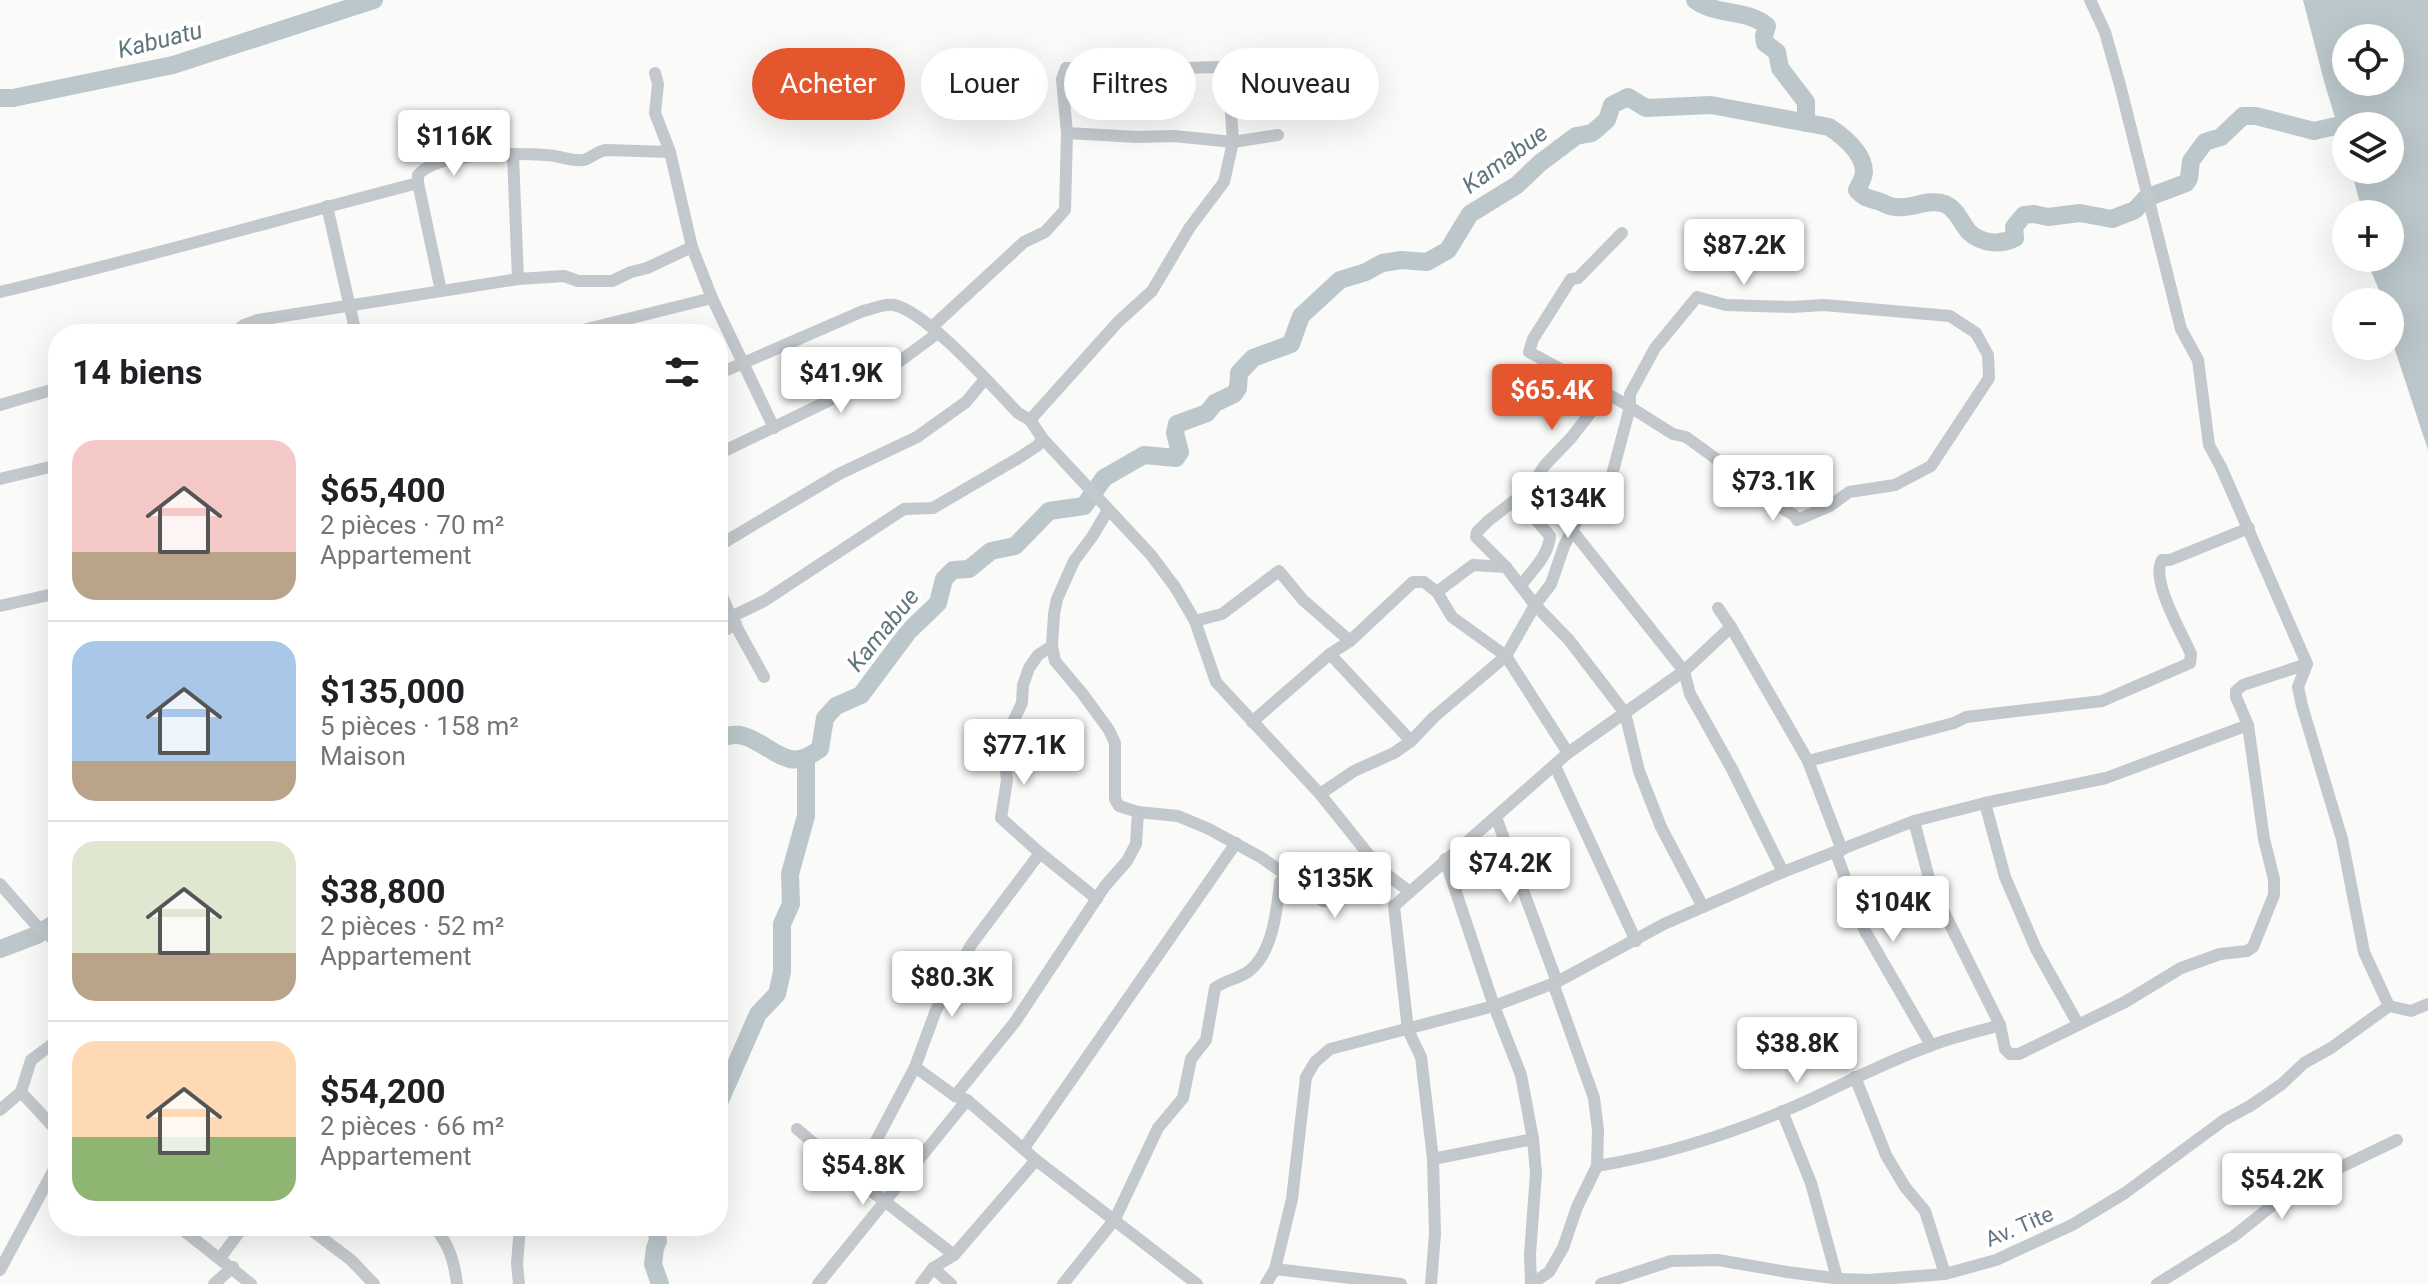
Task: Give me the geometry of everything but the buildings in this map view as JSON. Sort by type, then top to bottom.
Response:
[{"type":"street","points":[[2090,0],[2113,58],[2181,329],[2200,368],[2209,445],[2249,528],[2307,664],[2298,687],[2342,839],[2364,952],[2389,1006],[2411,1011],[2428,1004]]},
{"type":"street","points":[[728,449],[896,364],[1024,242],[1045,232],[1065,210],[1067,133],[1062,79],[1066,68],[1223,67],[1229,73],[1233,142],[1224,182],[1190,227],[1152,291],[1118,322],[1030,420]]},
{"type":"street","points":[[655,73],[658,78],[655,113],[670,152],[692,247],[724,324]]},
{"type":"street","points":[[1067,133],[1174,136],[1233,142],[1278,135]]},
{"type":"street","points":[[441,291],[418,183],[420,172],[469,156],[548,155],[582,160],[606,150],[670,152]]},
{"type":"street","points":[[513,155],[518,279]]},
{"type":"street","points":[[0,292],[127,262],[418,183]]},
{"type":"street","points":[[327,206],[354,324]]},
{"type":"street","points":[[1320,794],[1354,771],[1394,753],[1411,741],[1434,717],[1506,656],[1535,605],[1551,584],[1571,529],[1612,475],[1630,407],[1630,394],[1655,348],[1697,297],[1726,305],[1824,305],[1950,316],[1976,333],[1988,355],[1989,378],[1931,466],[1895,485],[1849,492],[1830,506],[1797,520],[1686,437],[1673,434],[1630,407],[1529,352],[1533,339],[1571,279],[1578,278],[1622,233]]},
{"type":"street","points":[[247,324],[518,279],[564,276],[578,281],[612,281],[692,247]]},
{"type":"street","points":[[607,324],[712,298]]},
{"type":"street","points":[[728,370],[863,311],[888,304],[902,308],[935,330],[1018,413],[1030,420],[1043,439],[1151,555],[1195,621],[1216,682],[1320,794],[1381,870],[1410,892]]},
{"type":"street","points":[[728,332],[774,428]]},
{"type":"street","points":[[728,540],[839,474],[917,437],[966,402],[985,379]]},
{"type":"street","points":[[0,405],[48,391]]},
{"type":"street","points":[[1605,394],[1528,490],[1475,534],[1569,640],[1625,713],[1639,771],[1661,827],[1703,907]]},
{"type":"street","points":[[728,626],[904,509],[933,508],[1017,459],[1043,439]]},
{"type":"street","points":[[0,479],[48,467]]},
{"type":"street","points":[[1518,499],[1550,536],[1550,543],[1539,563],[1521,585]]},
{"type":"street","points":[[1108,510],[1074,561],[1057,599],[1052,646],[1055,661],[1082,693],[1115,743],[1114,792],[1119,806],[1138,812],[1178,816],[1236,843],[1315,897],[1330,902],[1337,901],[1381,870]]},
{"type":"street","points":[[1808,761],[1954,723],[1966,717],[2102,701],[2190,663],[2191,654],[2162,590],[2158,564],[2249,528]]},
{"type":"street","points":[[1571,529],[1684,671],[1690,694],[1732,769],[1783,872]]},
{"type":"street","points":[[1437,592],[1473,565],[1506,567]]},
{"type":"street","points":[[1195,621],[1222,614],[1279,571],[1303,600],[1350,641]]},
{"type":"street","points":[[1252,722],[1330,654],[1350,641],[1413,582],[1424,582],[1437,592],[1452,617],[1506,656],[1568,753]]},
{"type":"street","points":[[0,606],[48,595]]},
{"type":"street","points":[[728,608],[764,677]]},
{"type":"street","points":[[1718,608],[1808,761],[1865,931],[1931,1045]]},
{"type":"street","points":[[1431,1284],[1435,1234],[1433,1159],[1421,1057],[1408,1030],[1393,910],[1395,904],[1568,753],[1684,671],[1731,627]]},
{"type":"street","points":[[1052,646],[1038,655],[1029,668],[1023,685],[1022,703],[1003,743],[1007,780],[1001,818],[1097,899]]},
{"type":"street","points":[[1330,654],[1411,741]]},
{"type":"street","points":[[1914,821],[1931,886],[2000,1025],[2005,1049],[2016,1055],[2125,1002],[2181,968],[2220,954],[2247,951],[2253,947],[2274,895],[2274,879],[2264,839],[2248,725],[2236,691],[2243,685],[2307,664]]},
{"type":"street","points":[[1266,1284],[1275,1269],[1292,1199],[1306,1077],[1315,1062],[1330,1049],[1494,1006],[1555,982],[1664,924],[1783,872],[1914,821],[2106,778],[2248,725]]},
{"type":"street","points":[[1555,766],[1636,941]]},
{"type":"street","points":[[1985,803],[2005,877],[2036,949],[2078,1024]]},
{"type":"street","points":[[818,1284],[961,1098],[1105,886],[1127,861],[1136,844],[1138,812]]},
{"type":"street","points":[[1496,817],[1594,1098],[1598,1130],[1597,1166],[1577,1207],[1563,1248],[1549,1272],[1531,1284]]},
{"type":"street","points":[[1024,1148],[1236,843]]},
{"type":"street","points":[[856,1179],[915,1067],[936,1010],[971,945],[1040,853]]},
{"type":"street","points":[[1445,859],[1494,1006],[1521,1075],[1536,1173],[1531,1284]]},
{"type":"street","points":[[1063,1284],[1115,1219],[1158,1128],[1183,1098],[1191,1059],[1206,1040],[1215,988],[1249,971],[1257,962],[1275,923],[1280,882],[1288,876]]},
{"type":"street","points":[[0,884],[48,935]]},
{"type":"street","name":"Av. Tite","points":[[1601,1284],[1628,1279],[1671,1261],[1718,1260],[1868,1280],[1945,1274],[1996,1260],[2072,1225],[2125,1193],[2224,1120],[2282,1084],[2304,1063],[2331,1048],[2389,1006]]},
{"type":"street","points":[[1597,1166],[1645,1158],[1692,1145],[1782,1111],[1931,1045],[2000,1025]]},
{"type":"street","points":[[0,1110],[21,1092],[31,1060],[48,1047]]},
{"type":"street","points":[[915,1067],[961,1098],[1197,1284]]},
{"type":"street","points":[[1855,1077],[1886,1155],[1905,1187],[1925,1211],[1945,1274]]},
{"type":"street","points":[[21,1092],[48,1121]]},
{"type":"street","points":[[1782,1111],[1811,1183],[1837,1278]]},
{"type":"street","points":[[797,1129],[954,1255]]},
{"type":"street","points":[[1433,1159],[1533,1139]]},
{"type":"street","points":[[2157,1284],[2234,1236],[2289,1192],[2397,1140]]},
{"type":"street","points":[[921,1284],[933,1268],[954,1255],[1036,1160]]},
{"type":"street","points":[[0,1270],[48,1181]]},
{"type":"street","points":[[191,1236],[251,1284]]},
{"type":"street","points":[[220,1258],[236,1236]]},
{"type":"street","points":[[319,1236],[351,1260],[374,1284]]},
{"type":"street","points":[[442,1236],[454,1260],[457,1284]]},
{"type":"street","points":[[519,1236],[519,1284]]},
{"type":"street","points":[[214,1284],[233,1267]]},
{"type":"street","points":[[933,1268],[951,1284]]},
{"type":"street","points":[[1275,1269],[1401,1284]]},
{"type":"shaded area","points":[[2303,0],[2428,0],[2428,450],[2398,360],[2404,360],[2404,288],[2378,288],[2371,272],[2404,272],[2404,200],[2359,200],[2355,184],[2404,184],[2404,112],[2333,112]]},
{"type":"waterway","name":"Kabuatu","points":[[0,98],[13,98],[173,65],[374,0]]},
{"type":"waterway","name":"Kabuatu","points":[[1695,0],[1712,8],[1751,17],[1767,26],[1765,43],[1777,52],[1780,68],[1806,102],[1806,123]]},
{"type":"waterway","name":"Kamabue","points":[[728,736],[747,737],[790,759],[806,757],[820,749],[825,718],[836,706],[861,695],[908,632],[938,603],[944,579],[953,570],[969,569],[991,551],[1015,546],[1049,511],[1084,506],[1104,478],[1144,455],[1176,458],[1180,452],[1175,433],[1177,424],[1207,413],[1215,403],[1234,394],[1238,388],[1239,373],[1253,358],[1291,344],[1301,316],[1340,280],[1382,263],[1402,260],[1427,262],[1448,250],[1470,214],[1517,185],[1576,136],[1592,133],[1607,120],[1612,105],[1628,97],[1646,108],[1711,105],[1829,127],[1846,140],[1860,158],[1864,174],[1857,190],[1862,195],[1894,207],[1933,202],[1945,204],[1953,209],[1974,236],[1997,242],[2015,238],[2014,227],[2024,215],[2048,217],[2080,213],[2112,219],[2135,210],[2146,198],[2186,183],[2191,161],[2205,142],[2221,137],[2243,116],[2256,116],[2314,131],[2332,127]]},
{"type":"waterway","points":[[728,1082],[758,1014],[777,994],[782,972],[782,924],[791,904],[790,874],[806,816],[806,758]]},
{"type":"waterway","name":"Kamabue","points":[[0,949],[48,928]]},
{"type":"waterway","points":[[657,1236],[653,1264],[660,1284]]}]
